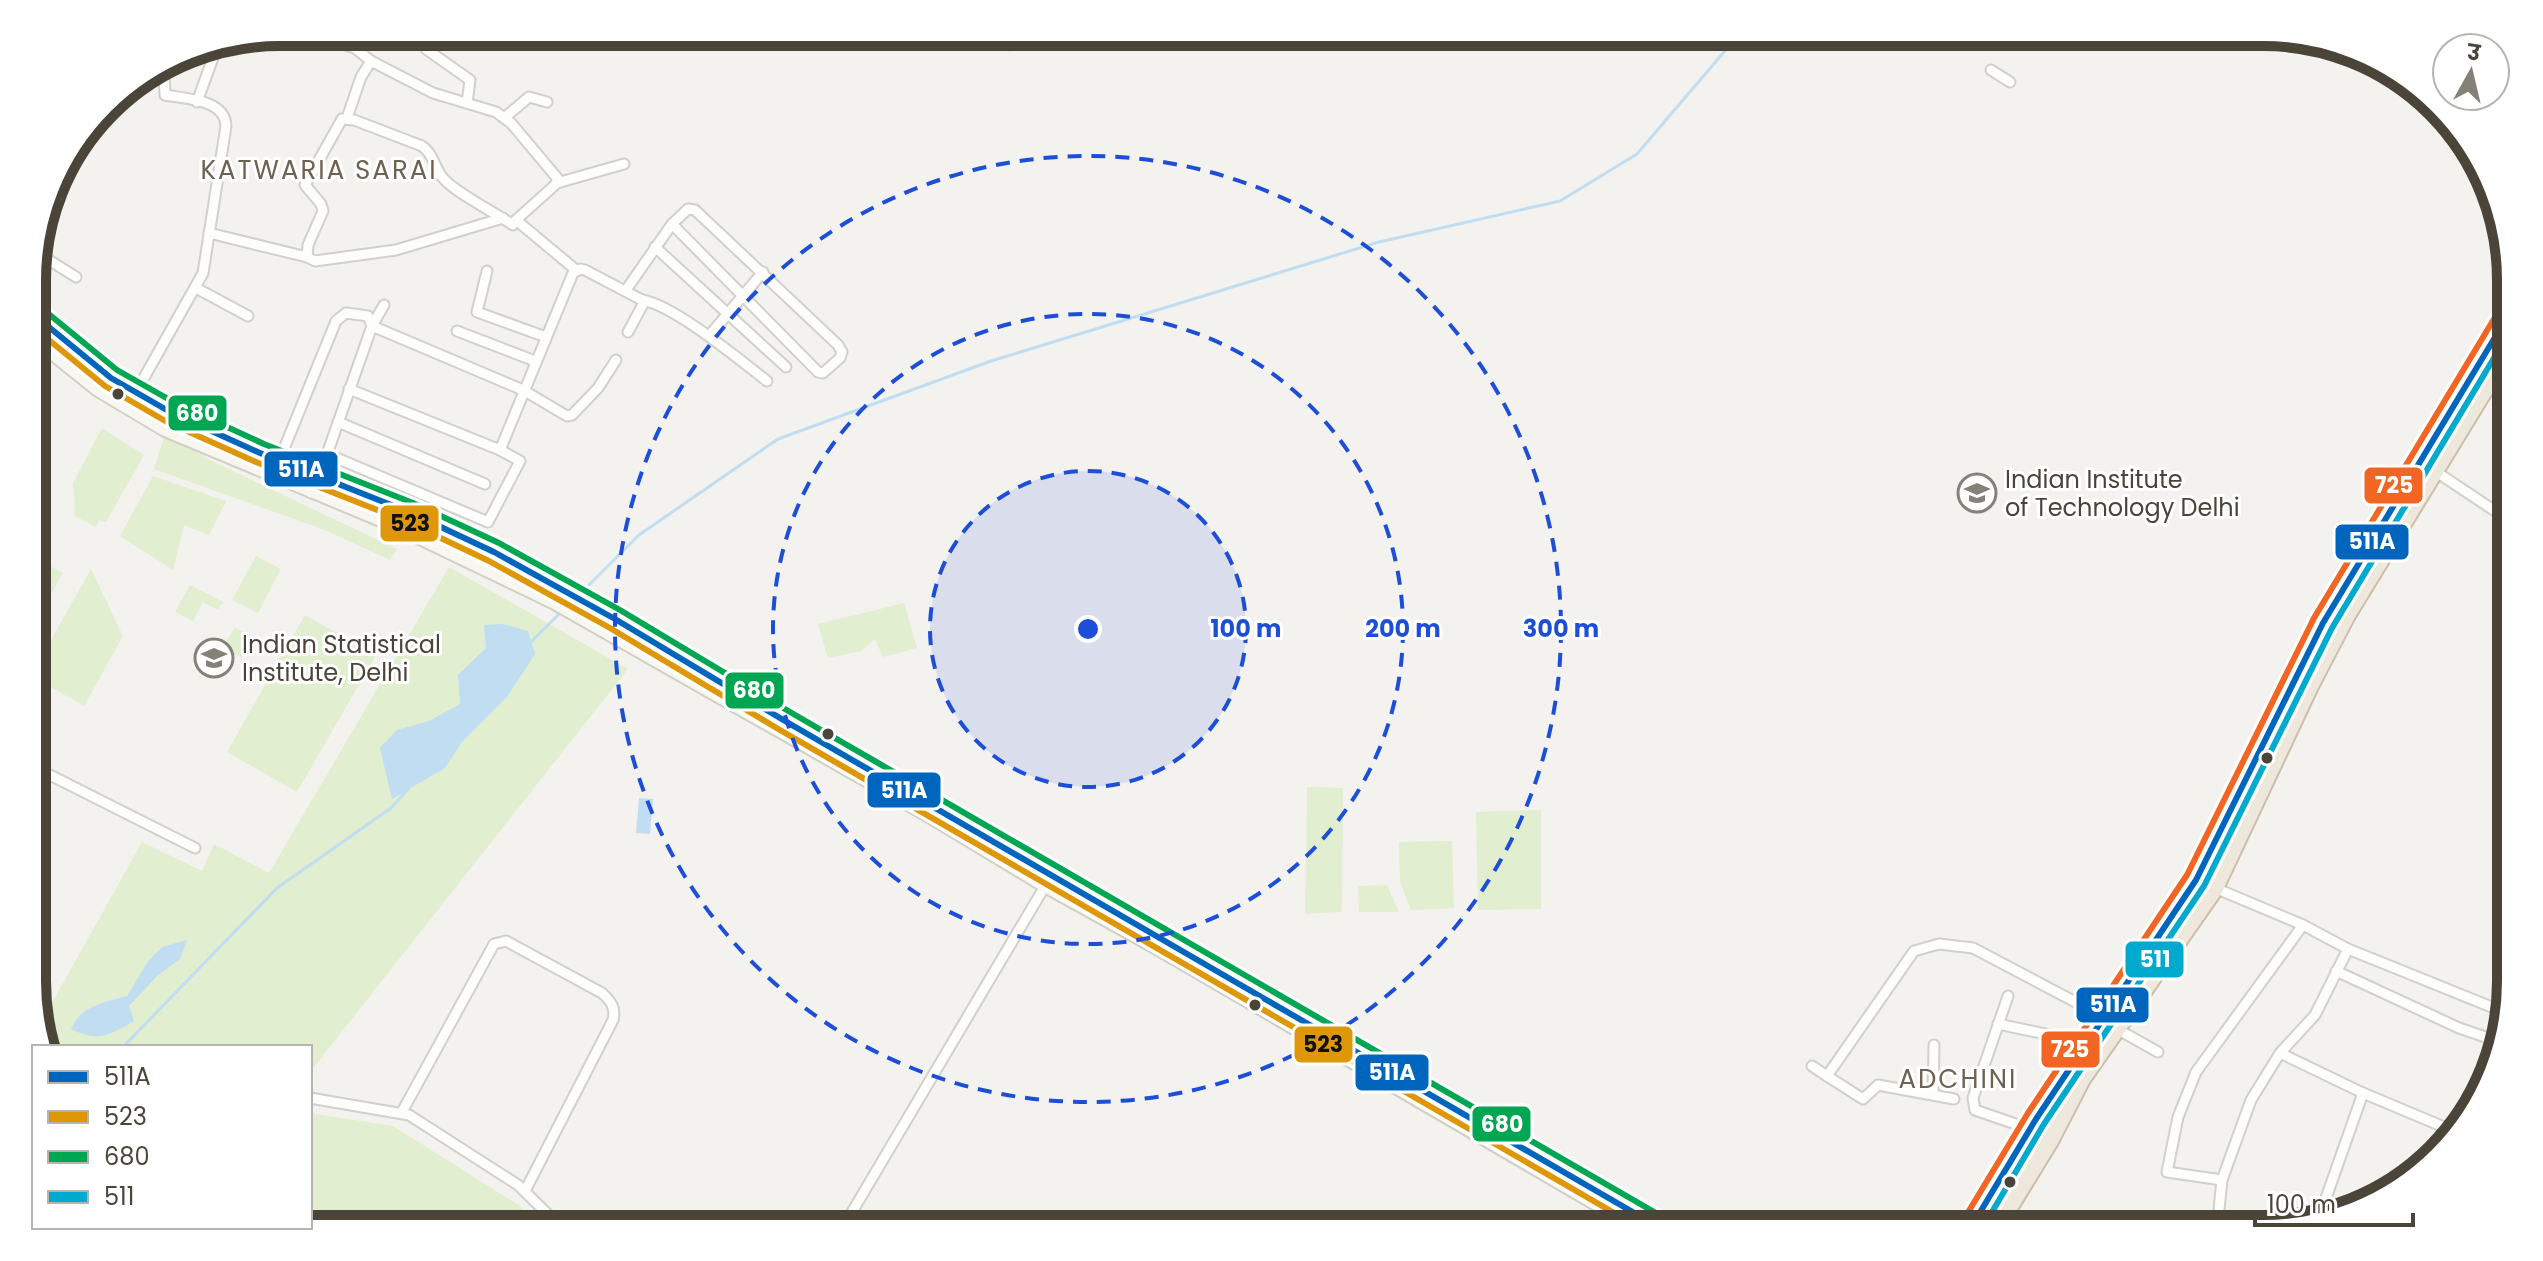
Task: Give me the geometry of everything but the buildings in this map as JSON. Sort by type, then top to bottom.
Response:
[{"type":"highway","points":[[1979,1214],[2030,1129],[2196,880],[2323,623],[2497,334]]},
{"type":"highway","points":[[2005,1214],[2050,1141],[2082,1079],[2214,890],[2334,639],[2497,370]]},
{"type":"main road","points":[[47,326],[88,361],[135,393],[172,413],[279,461],[409,512],[494,552],[576,598],[1157,948],[1614,1214]]},
{"type":"main road","points":[[47,350],[74,373],[165,430],[408,532],[565,609],[1637,1214]]},
{"type":"street","points":[[352,47],[371,61],[433,93],[504,118],[557,177],[557,183]]},
{"type":"street","points":[[426,49],[470,80],[467,103]]},
{"type":"street","points":[[197,102],[214,56]]},
{"type":"street","points":[[307,257],[308,245],[323,211],[321,204],[307,190],[306,181],[338,123],[347,118],[358,85],[371,61]]},
{"type":"street","points":[[1991,70],[2010,82]]},
{"type":"street","points":[[127,408],[203,273],[226,120],[217,107],[165,95],[164,77]]},
{"type":"street","points":[[504,118],[529,97],[547,102]]},
{"type":"street","points":[[347,118],[429,150],[446,181],[513,225],[557,183],[624,164]]},
{"type":"street","points":[[626,290],[672,224],[688,209],[697,211],[838,345],[842,352],[840,358],[823,373],[818,372],[672,224]]},
{"type":"street","points":[[209,233],[315,261],[396,250],[503,218]]},
{"type":"street","points":[[516,220],[576,270],[585,270],[653,303],[709,336],[767,381]]},
{"type":"street","points":[[655,247],[786,367]]},
{"type":"street","points":[[47,259],[76,277]]},
{"type":"street","points":[[500,450],[570,277],[576,270]]},
{"type":"street","points":[[487,271],[477,312],[546,337]]},
{"type":"street","points":[[709,336],[763,272]]},
{"type":"street","points":[[196,288],[248,316]]},
{"type":"street","points":[[628,332],[643,304],[642,300]]},
{"type":"street","points":[[311,493],[372,326],[384,305]]},
{"type":"street","points":[[279,461],[336,321],[346,313],[368,316],[372,326],[523,390],[561,414],[572,415],[598,388],[616,360]]},
{"type":"street","points":[[457,331],[535,361]]},
{"type":"street","points":[[327,454],[488,522],[520,461],[349,389]]},
{"type":"street","points":[[338,422],[485,484]]},
{"type":"street","points":[[2435,471],[2497,512]]},
{"type":"street","points":[[46,773],[195,848]]},
{"type":"street","points":[[850,1215],[1048,880]]},
{"type":"street","points":[[2196,880],[2303,925],[2348,949],[2495,1008]]},
{"type":"street","points":[[2222,1180],[2167,1172],[2178,1117],[2196,1072],[2303,925]]},
{"type":"street","points":[[402,1112],[494,944],[506,941],[602,993],[611,1001],[613,1020],[525,1191]]},
{"type":"street","points":[[1827,1076],[1907,958],[1925,947],[1951,944],[1973,948],[2104,1017]]},
{"type":"street","points":[[2219,1214],[2222,1180],[2251,1100],[2280,1053],[2315,1015],[2348,949]]},
{"type":"street","points":[[2336,971],[2459,1028],[2490,1039]]},
{"type":"street","points":[[2008,996],[1973,1098],[1975,1110],[2030,1129]]},
{"type":"street","points":[[1998,1024],[2088,1043]]},
{"type":"street","points":[[2117,1029],[2158,1052]]},
{"type":"street","points":[[1933,1095],[1934,1045]]},
{"type":"street","points":[[2280,1053],[2445,1127]]},
{"type":"street","points":[[1812,1066],[1863,1099],[1878,1085],[1954,1099]]},
{"type":"street","points":[[2323,1207],[2363,1093]]},
{"type":"street","points":[[312,1098],[402,1112],[525,1191],[549,1215]]},
{"type":"green space","points":[[971,47],[1013,47],[1012,52]]},
{"type":"green space","points":[[102,428],[144,455],[106,522],[99,520],[96,527],[75,516],[73,483]]},
{"type":"green space","points":[[165,435],[220,465],[397,549],[390,560],[325,530],[154,469]]},
{"type":"green space","points":[[153,476],[226,501],[209,535],[184,525],[173,570],[120,536]]},
{"type":"green space","points":[[256,556],[281,569],[258,613],[232,600]]},
{"type":"green space","points":[[47,564],[63,573],[47,602]]},
{"type":"green space","points":[[449,567],[628,669],[312,1069],[312,1045],[55,1045],[48,1010],[142,842],[202,871],[214,844],[269,873]]},
{"type":"green space","points":[[91,569],[123,636],[84,706],[46,685],[46,648]]},
{"type":"green space","points":[[190,585],[223,602],[218,610],[203,602],[193,621],[175,612]]},
{"type":"green space","points":[[904,603],[917,648],[883,657],[875,639],[861,651],[828,658],[818,624]]},
{"type":"green space","points":[[305,615],[376,655],[297,792],[227,752]]},
{"type":"green space","points":[[235,627],[253,638],[242,658],[223,647]]},
{"type":"green space","points":[[1307,787],[1343,788],[1342,912],[1305,914]]},
{"type":"green space","points":[[1541,810],[1541,909],[1478,910],[1476,812]]},
{"type":"green space","points":[[1452,841],[1454,908],[1411,910],[1400,882],[1399,842]]},
{"type":"green space","points":[[1387,885],[1399,912],[1359,912],[1358,886]]},
{"type":"green space","points":[[312,1113],[393,1126],[520,1206],[528,1215],[312,1215]]},
{"type":"water","points":[[503,624],[528,631],[535,654],[507,697],[462,742],[445,768],[392,799],[380,748],[397,730],[429,721],[460,704],[458,675],[486,648],[484,625]]},
{"type":"water","points":[[639,798],[653,799],[650,834],[636,833]]},
{"type":"water","points":[[187,940],[180,959],[157,976],[129,1006],[134,1021],[104,1036],[89,1036],[71,1029],[87,1010],[127,996],[149,960],[162,947]]},
{"type":"waterway","points":[[580,594],[639,535],[778,439],[991,361],[1379,242],[1560,201],[1637,154],[1729,46]]},
{"type":"waterway","points":[[529,644],[563,610]]},
{"type":"waterway","points":[[125,1045],[277,888],[391,808],[409,788]]},
{"type":"transit line","name":"680","points":[[47,313],[117,370],[177,404],[264,444],[413,503],[499,543],[620,610],[790,712],[1658,1214]]},
{"type":"transit line","name":"725","points":[[1967,1214],[2028,1113],[2187,875],[2314,618],[2497,314]]},
{"type":"transit line","name":"511A","points":[[47,325],[111,378],[172,413],[260,453],[409,512],[494,552],[615,619],[785,721],[1637,1214]]},
{"type":"transit line","name":"511A","points":[[1979,1214],[2036,1119],[2196,880],[2323,623],[2497,334]]},
{"type":"transit line","name":"523","points":[[47,338],[105,386],[167,422],[256,462],[405,521],[489,561],[610,628],[780,730],[1617,1214]]},
{"type":"transit line","name":"511","points":[[1991,1214],[2044,1124],[2204,886],[2332,628],[2497,353]]},
{"type":"place","name":"Indian Institute of Technology Delhi","points":[[1977,493]]},
{"type":"place","name":"Indian Statistical Institute, Delhi","points":[[214,658]]},
{"type":"district","name":"KATWARIA SARAI","points":[[319,170]]},
{"type":"district","name":"ADCHINI","points":[[1958,1079]]}]
